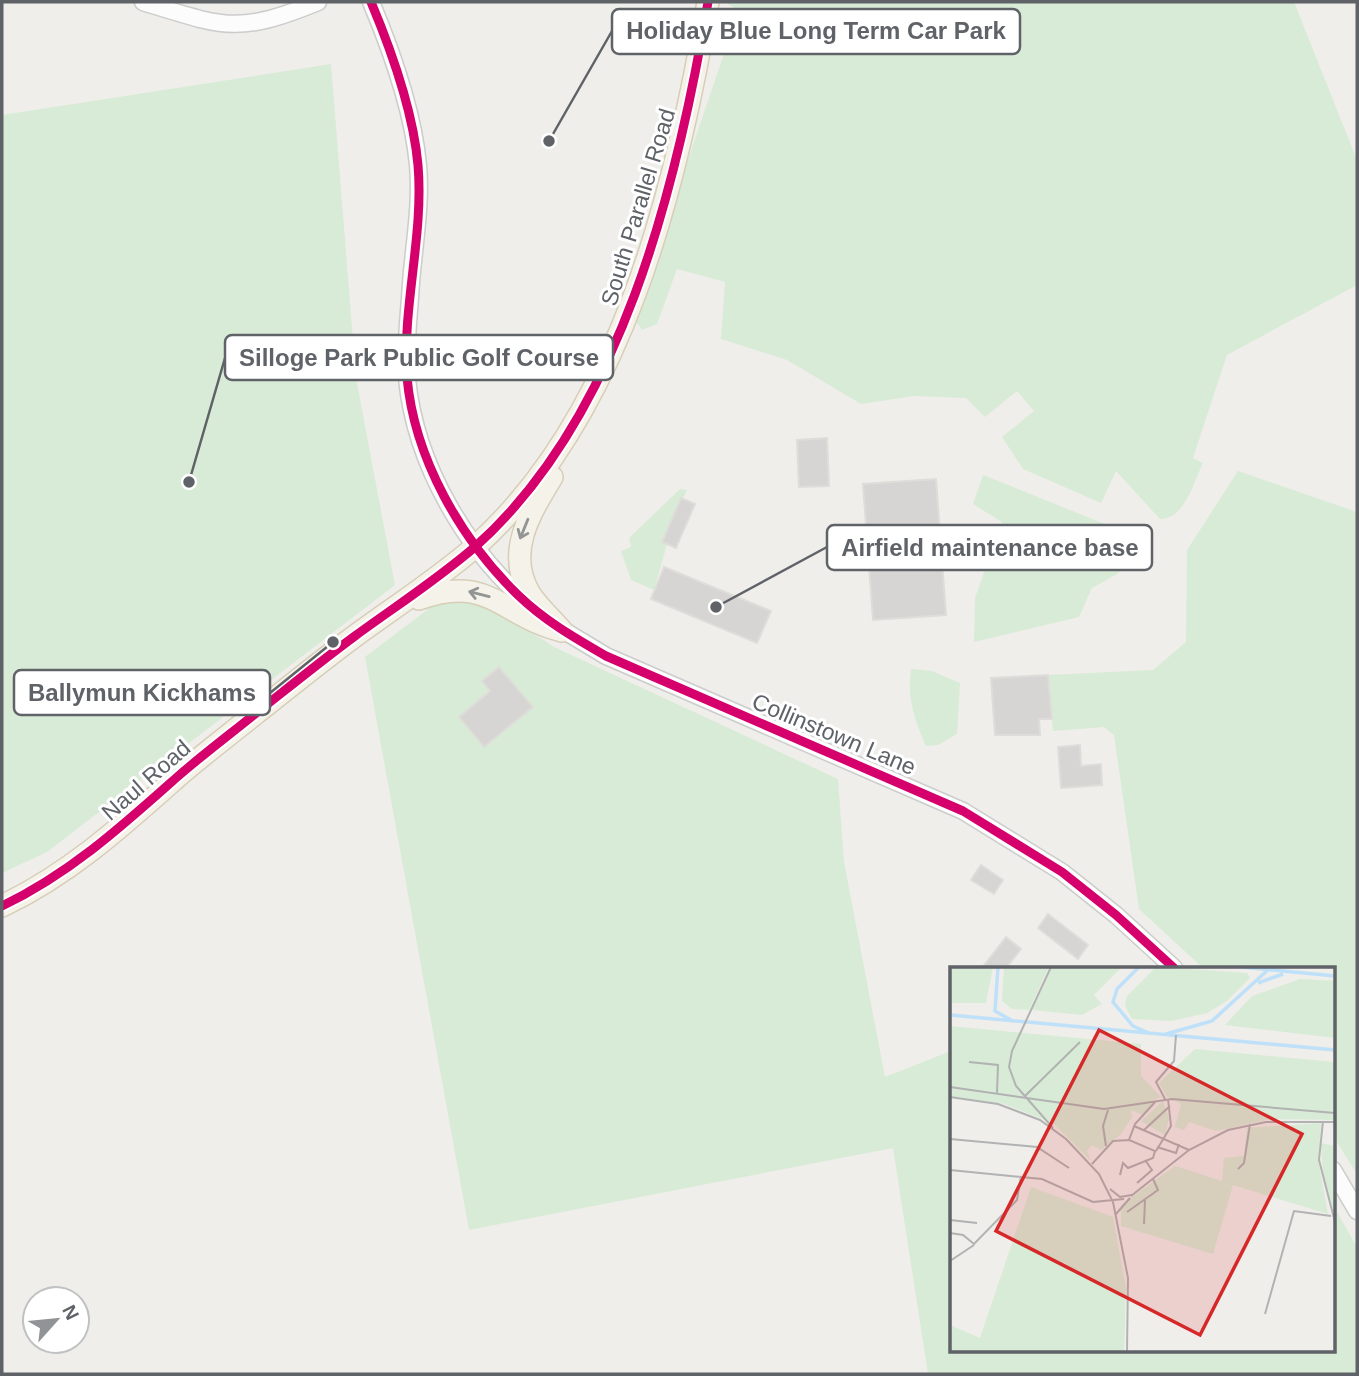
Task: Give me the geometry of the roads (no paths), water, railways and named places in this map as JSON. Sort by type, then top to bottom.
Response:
[{"type":"main road","name":"South Parallel Road","points":[[475,546],[543,471],[574,424],[620,332],[665,199],[686,123],[708,2]]},
{"type":"main road","points":[[562,631],[530,594],[520,569],[520,539],[535,504],[557,468],[574,424]]},
{"type":"main road","name":"Naul Road","points":[[2,906],[38,889],[111,837],[178,776],[264,707],[357,634],[404,604],[475,546]]},
{"type":"main road","points":[[404,604],[442,590],[484,593],[537,625],[562,631]]},
{"type":"street","points":[[143,2],[214,23],[237,26],[265,21],[318,2]]},
{"type":"street","name":"Collinstown Lane","points":[[371,2],[406,103],[418,164],[419,225],[410,296],[407,377],[421,440],[445,499],[475,546],[520,597],[562,631],[606,656],[963,811],[1062,872],[1116,915],[1173,967]]},
{"type":"street","points":[[1334,1172],[1357,1210]]},
{"type":"place","name":"Holiday Blue Long Term Car Park","points":[[549,141]]},
{"type":"place","name":"Silloge Park Public Golf Course","points":[[189,482]]},
{"type":"place","name":"Airfield maintenance base","points":[[716,607]]},
{"type":"place","name":"Ballymun Kickhams","points":[[333,642]]}]
